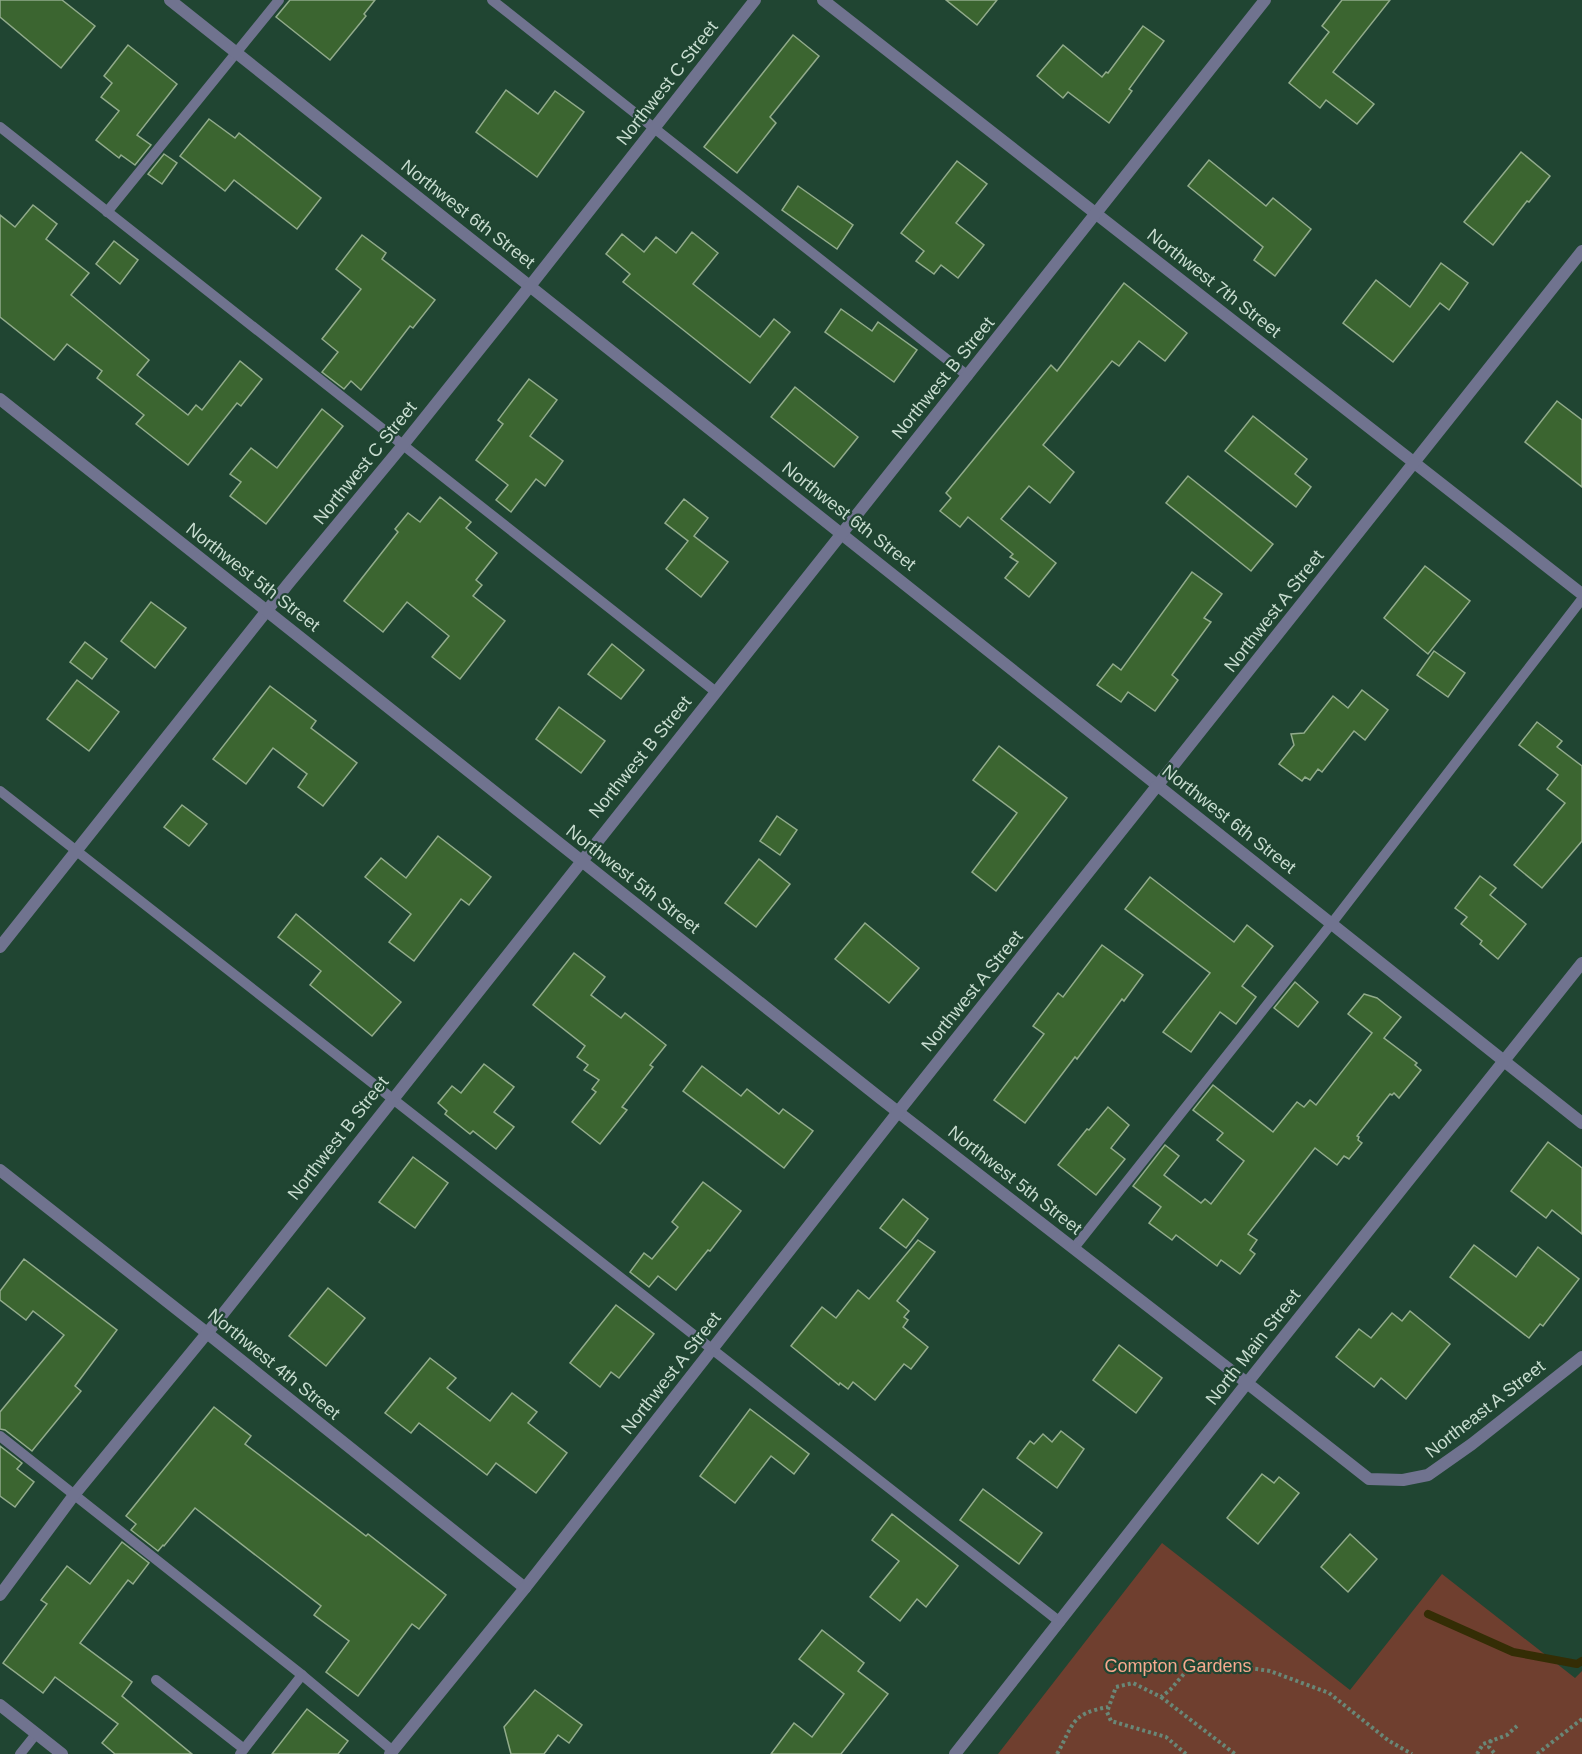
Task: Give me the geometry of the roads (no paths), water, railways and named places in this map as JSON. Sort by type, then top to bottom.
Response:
[{"type":"street","name":"Northwest 6th Street","points":[[170,0],[1582,1123]]},
{"type":"street","name":"Northwest C Street","points":[[0,947],[267,611],[530,286],[755,0]]},
{"type":"street","name":"Northwest 7th Street","points":[[823,0],[1582,594]]},
{"type":"street","name":"Northwest B Street","points":[[0,1595],[74,1495],[207,1333],[1265,0]]},
{"type":"street","name":"Northwest A Street","points":[[392,1752],[525,1588],[898,1113],[1582,251]]},
{"type":"street","name":"Northwest 5th Street","points":[[0,399],[898,1113],[1370,1479]]},
{"type":"street","name":"North Main Street","points":[[955,1754],[1582,963]]},
{"type":"street","name":"Northwest 4th Street","points":[[0,1170],[525,1588]]},
{"type":"street","name":"Northeast A Street","points":[[1370,1479],[1403,1480],[1428,1475],[1472,1444],[1582,1357]]},
{"type":"street","points":[[0,1705],[62,1754]]},
{"type":"lane","points":[[107,212],[279,0]]},
{"type":"lane","points":[[492,0],[968,376]]},
{"type":"lane","points":[[0,127],[716,692]]},
{"type":"lane","points":[[1074,1248],[1332,923],[1582,599]]},
{"type":"lane","points":[[0,791],[1059,1622]]},
{"type":"lane","points":[[0,1436],[302,1675],[392,1752]]},
{"type":"lane","points":[[156,1680],[242,1751],[302,1675]]},
{"type":"lane","points":[[20,1754],[36,1734]]},
{"type":"waterway","points":[[1428,1614],[1513,1652],[1577,1664],[1582,1661]]},
{"type":"park label","name":"Compton Gardens","points":[[1178,1666]]}]
